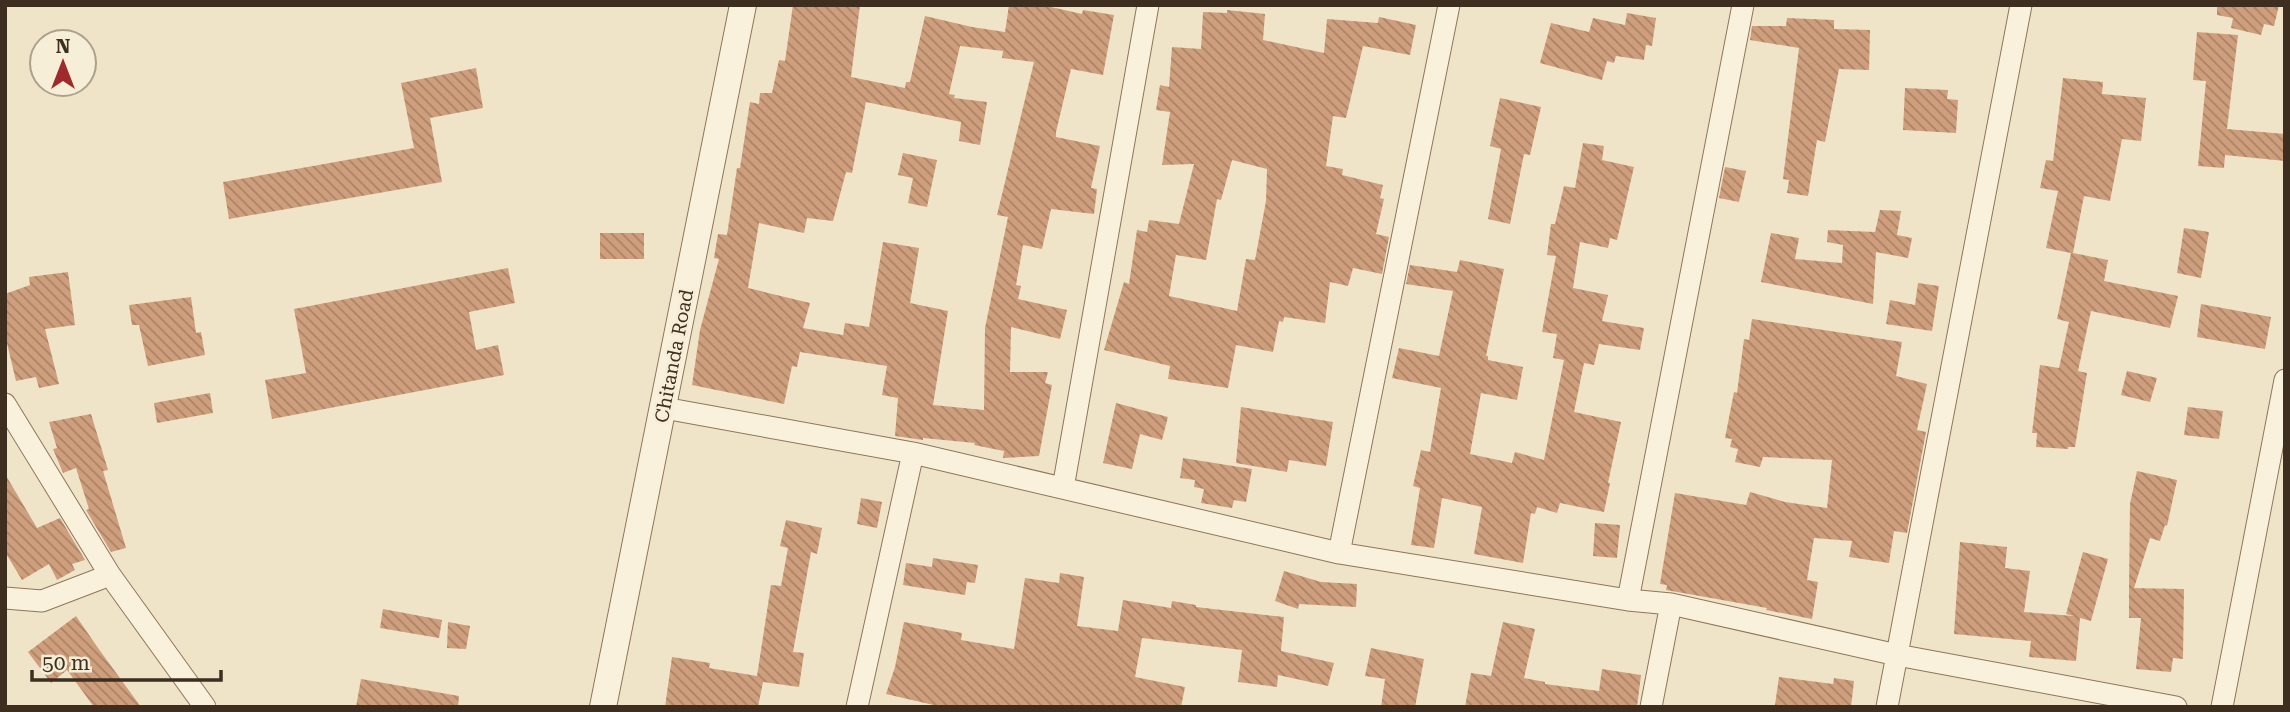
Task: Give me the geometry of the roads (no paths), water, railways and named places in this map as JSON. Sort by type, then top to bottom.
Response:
[{"type":"street","name":"Chitanda Road","points":[[603,707],[743,5]]},
{"type":"street","points":[[1063,488],[1149,5]]},
{"type":"street","points":[[1339,553],[1449,5]]},
{"type":"street","points":[[1628,600],[1743,5]]},
{"type":"street","points":[[1887,707],[2021,5]]},
{"type":"street","points":[[2222,707],[2285,380]]},
{"type":"street","points":[[5,404],[110,576],[205,707]]},
{"type":"street","points":[[664,408],[913,453],[1339,553],[1628,600],[1671,604],[1897,655],[2176,707]]},
{"type":"street","points":[[857,707],[913,453]]},
{"type":"street","points":[[5,598],[42,601],[110,576]]},
{"type":"street","points":[[1651,707],[1671,604]]}]
